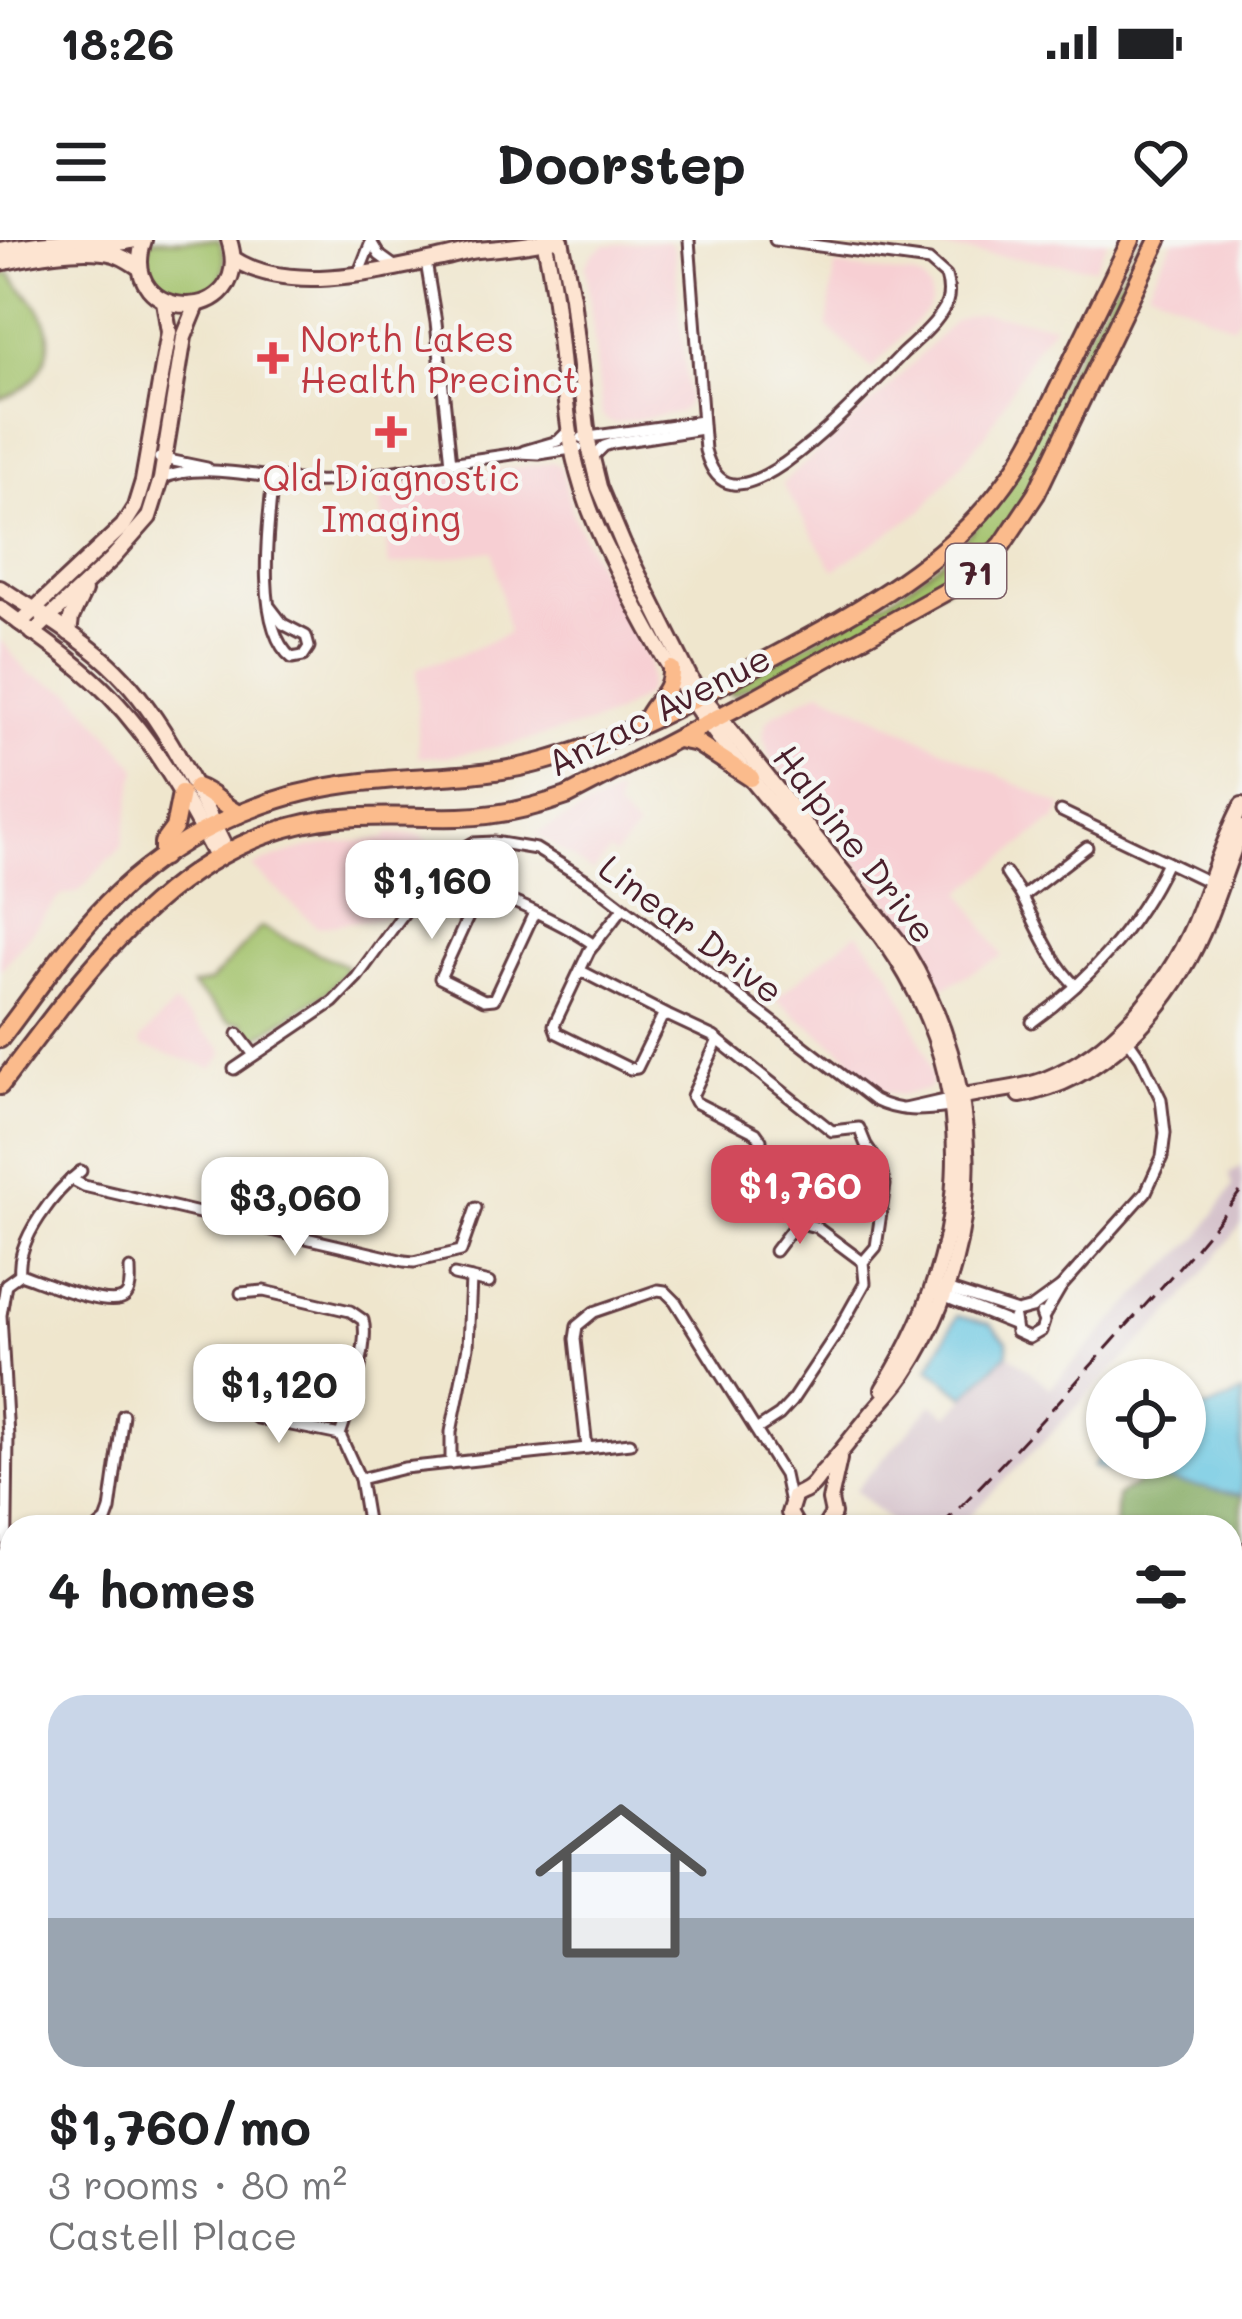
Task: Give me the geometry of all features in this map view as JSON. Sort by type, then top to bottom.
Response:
[{"type":"highway","name":"Anzac Avenue","points":[[0,1039],[109,901],[163,856],[208,828],[319,788],[457,777],[577,752],[696,698],[894,588],[986,508],[1009,479],[1131,240]]},
{"type":"highway","name":"Anzac Avenue","points":[[0,1086],[125,930],[161,895],[222,855],[284,829],[333,818],[464,817],[536,806],[580,790],[969,577],[1002,545],[1036,494],[1158,240]]},
{"type":"highway","points":[[644,723],[649,710],[669,689],[671,669]]},
{"type":"highway","points":[[677,739],[697,742],[751,778]]},
{"type":"highway","points":[[163,856],[163,843],[188,790],[206,790],[238,814]]},
{"type":"highway","points":[[64,956],[88,975]]},
{"type":"main road","points":[[0,250],[139,240],[140,268],[148,287],[164,301],[180,306],[197,305],[217,295],[230,277],[229,240]]},
{"type":"main road","points":[[478,250],[506,240]]},
{"type":"main road","points":[[230,277],[256,271],[358,274],[551,240],[572,297],[584,492],[599,533],[671,669],[713,720]]},
{"type":"main road","points":[[0,263],[99,253],[119,256],[140,268]]},
{"type":"main road","points":[[233,259],[256,271]]},
{"type":"main road","points":[[27,628],[34,610],[123,526],[139,497],[169,332],[164,301]]},
{"type":"main road","points":[[27,628],[49,619],[146,523],[161,479],[184,338],[197,305]]},
{"type":"main road","points":[[580,443],[696,698]]},
{"type":"main road","points":[[69,633],[85,586]]},
{"type":"main road","points":[[0,588],[69,633],[131,688],[172,745],[188,790],[222,855]]},
{"type":"main road","points":[[0,608],[114,700],[188,790]]},
{"type":"main road","name":"Halpine Drive","points":[[713,720],[751,778],[899,962],[936,1040],[968,1148],[966,1202],[956,1255],[921,1346],[841,1455],[807,1489],[793,1515]]},
{"type":"main road","name":"Halpine Drive","points":[[713,720],[905,950],[942,1023],[956,1101]]},
{"type":"main road","points":[[1214,885],[1242,805]]},
{"type":"main road","points":[[956,1101],[1031,1094],[1055,1086],[1086,1069],[1123,1034],[1171,969],[1242,828]]},
{"type":"main road","name":"Halpine Drive","points":[[829,1514],[841,1455]]},
{"type":"main road","points":[[807,1489],[821,1491],[829,1514]]},
{"type":"street","points":[[689,240],[708,459],[720,479],[737,484],[767,473],[796,454],[936,320],[948,300],[946,276],[928,261],[775,240]]},
{"type":"street","points":[[371,241],[379,255],[397,268]]},
{"type":"street","points":[[358,274],[371,241]]},
{"type":"street","points":[[426,262],[452,463]]},
{"type":"street","points":[[519,453],[539,454],[580,443],[702,425]]},
{"type":"street","points":[[161,479],[176,472],[214,471],[326,481],[519,453],[555,442],[601,448],[702,425]]},
{"type":"street","points":[[148,456],[214,471]]},
{"type":"street","points":[[270,607],[284,624],[308,639],[303,656],[292,658],[284,651],[271,616],[267,581],[273,479]]},
{"type":"street","points":[[1061,811],[1214,885]]},
{"type":"street","name":"Linear Drive","points":[[234,1069],[333,1002],[442,861],[472,843],[494,842],[536,849],[580,875],[868,1096],[905,1109],[956,1101]]},
{"type":"street","points":[[1022,897],[1087,847]]},
{"type":"street","points":[[1032,1022],[1068,997],[1102,960],[1155,888],[1167,862]]},
{"type":"street","points":[[1006,873],[1076,986]]},
{"type":"street","points":[[534,913],[494,998],[484,1000],[440,978],[479,892],[488,892],[578,933],[594,945]]},
{"type":"street","points":[[623,908],[580,971],[554,1025],[557,1033],[630,1069],[637,1068],[662,1017],[668,1016]]},
{"type":"street","points":[[598,912],[612,924]]},
{"type":"street","points":[[580,971],[718,1040],[832,1131],[859,1128],[880,1166],[885,1185],[876,1247],[863,1262],[865,1282],[791,1402],[756,1430]]},
{"type":"street","points":[[238,1034],[254,1055]]},
{"type":"street","points":[[939,1291],[1017,1312],[1032,1308],[1061,1287],[1134,1208],[1151,1184],[1166,1133],[1160,1100],[1141,1058],[1123,1034]]},
{"type":"street","points":[[718,1040],[692,1096],[695,1102],[756,1133],[761,1140],[760,1157]]},
{"type":"street","points":[[20,1274],[20,1256],[47,1206],[82,1171]]},
{"type":"street","points":[[71,1179],[84,1186],[404,1262],[461,1250],[476,1208]]},
{"type":"street","points":[[766,1192],[786,1205],[797,1222],[816,1227],[863,1262]]},
{"type":"street","points":[[775,1251],[797,1222]]},
{"type":"street","points":[[9,1515],[1,1315],[8,1281],[20,1274],[80,1295],[113,1300],[127,1295],[130,1269]]},
{"type":"street","points":[[454,1275],[489,1282]]},
{"type":"street","points":[[451,1463],[451,1432],[468,1347],[471,1279]]},
{"type":"street","points":[[939,1291],[1013,1324],[1019,1335],[1033,1337],[1043,1327],[1043,1318],[1061,1287]]},
{"type":"street","points":[[587,1448],[577,1326],[594,1312],[658,1290],[675,1300],[784,1475],[790,1515]]},
{"type":"street","points":[[242,1294],[264,1291],[350,1311],[363,1320],[365,1335],[340,1435],[361,1479],[366,1515]]},
{"type":"street","points":[[1032,1308],[1043,1318]]},
{"type":"street","points":[[1013,1324],[1017,1312]]},
{"type":"street","points":[[238,1406],[257,1418],[340,1435]]},
{"type":"street","points":[[108,1515],[123,1415]]},
{"type":"street","points":[[361,1479],[404,1468],[630,1443]]},
{"type":"street","points":[[784,1475],[807,1489]]},
{"type":"shaded area","points":[[869,240],[1108,240],[1095,268]]},
{"type":"shaded area","points":[[1173,240],[1242,240],[1242,312],[1233,326],[1148,288]]},
{"type":"shaded area","points":[[663,241],[674,250],[686,406],[680,412],[613,423],[602,414],[586,265],[605,245]]},
{"type":"shaded area","points":[[835,266],[914,276],[930,290],[928,309],[872,369],[827,326]]},
{"type":"shaded area","points":[[981,313],[1054,324],[988,431],[923,510],[834,570],[782,484],[953,322]]},
{"type":"shaded area","points":[[553,462],[561,467],[572,512],[604,579],[649,660],[646,695],[589,724],[513,744],[418,757],[417,668],[508,633],[493,551],[389,566],[378,487]]},
{"type":"shaded area","points":[[0,639],[28,673],[74,693],[137,768],[122,846],[78,892],[61,896],[0,971]]},
{"type":"shaded area","points":[[821,690],[1063,806],[1055,822],[962,892],[1002,956],[943,988],[910,928],[771,759],[763,735],[767,721]]},
{"type":"shaded area","points":[[618,792],[616,809],[637,830],[615,856],[609,852],[593,872],[536,834]]},
{"type":"shaded area","points":[[387,834],[419,835],[433,844],[433,854],[385,917],[317,927],[252,867],[315,846],[387,838]]},
{"type":"shaded area","points":[[857,932],[891,973],[907,1008],[926,1054],[932,1080],[926,1090],[900,1095],[873,1088],[844,1064],[850,1057],[775,999]]},
{"type":"shaded area","points":[[174,1004],[222,1048],[223,1056],[212,1068],[142,1046],[140,1040]]},
{"type":"shaded area","points":[[1242,1166],[1242,1224],[1180,1303],[1124,1359],[1086,1359],[1086,1398],[970,1515],[883,1515],[855,1490],[933,1404],[948,1416],[1008,1353],[1050,1388],[1199,1237],[1233,1186],[1229,1174]]},
{"type":"green space","points":[[150,240],[219,240],[224,262],[221,279],[210,291],[195,297],[164,294],[152,284],[146,269]]},
{"type":"green space","points":[[1142,240],[1149,244],[1013,523],[952,582],[732,695],[728,688],[896,595],[974,529]]},
{"type":"green space","points":[[10,273],[40,310],[49,338],[48,352],[26,386],[0,399],[0,276]]},
{"type":"green space","points":[[261,927],[348,967],[328,991],[257,1038],[250,1037],[242,1022],[230,1022],[192,986],[210,982]]},
{"type":"green space","points":[[1144,1479],[1242,1495],[1242,1515],[1116,1515],[1117,1496]]},
{"type":"water","points":[[957,1316],[990,1324],[1007,1341],[1008,1353],[965,1396],[929,1368]]},
{"type":"water","points":[[1242,1393],[1242,1495],[1157,1479],[1206,1479],[1208,1408]]},
{"type":"railway","points":[[951,1515],[1157,1292],[1242,1189]]},
{"type":"place","name":"North Lakes Health Precinct","points":[[273,358]]},
{"type":"place","name":"Qld Diagnostic Imaging","points":[[391,432]]}]
